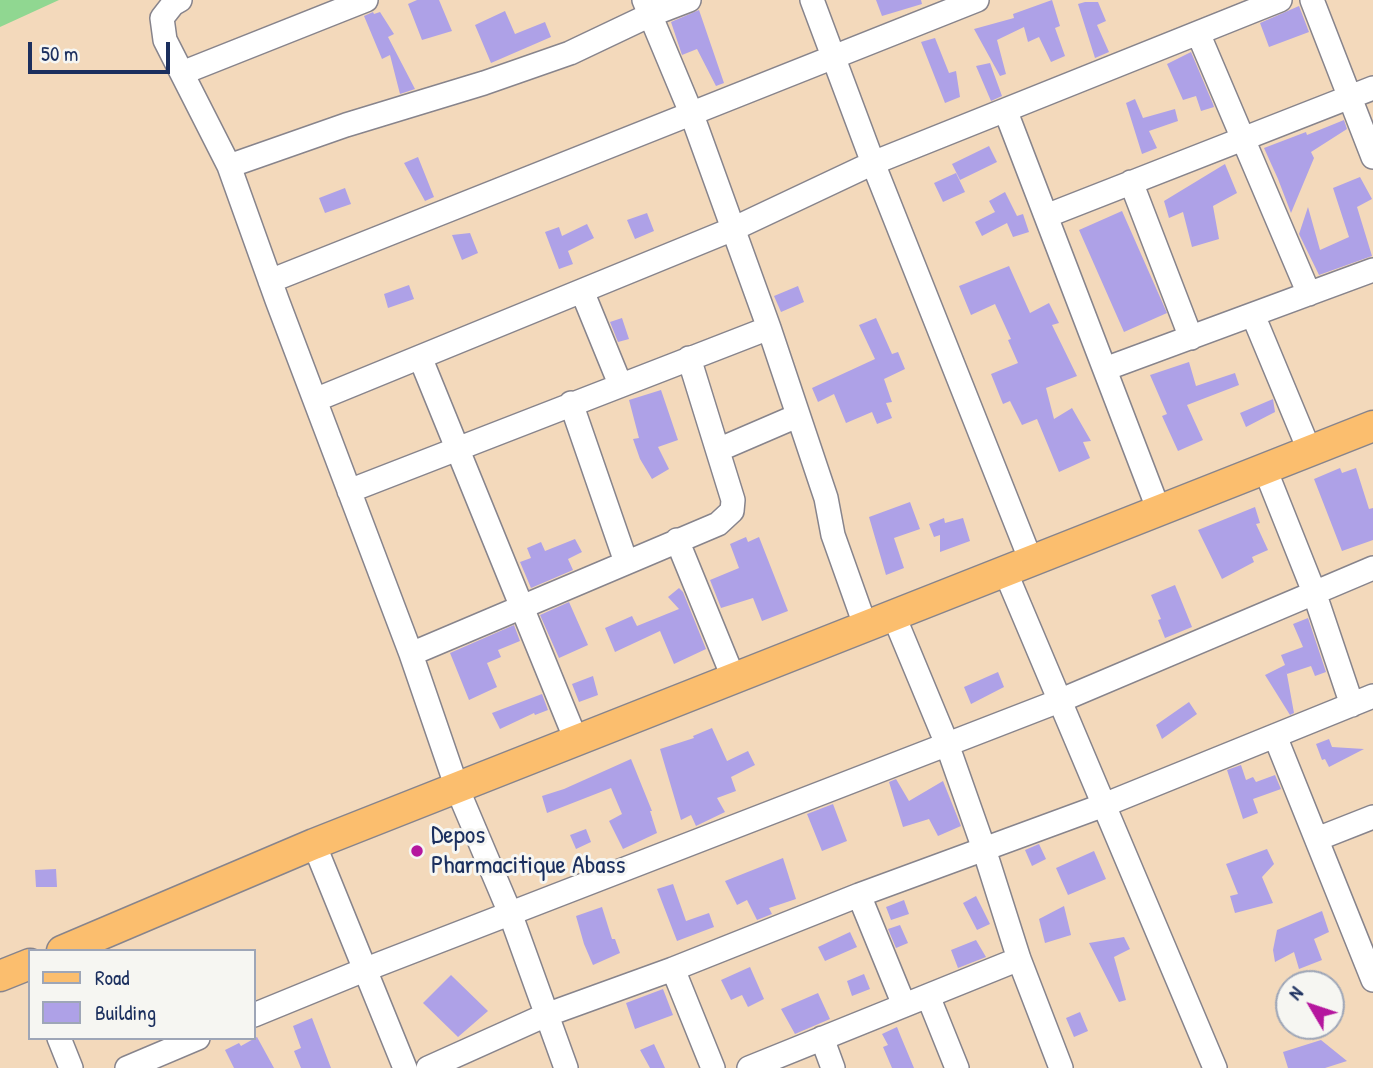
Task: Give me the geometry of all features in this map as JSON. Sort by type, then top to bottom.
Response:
[{"type":"main road","points":[[67,949],[314,844],[1373,426]]},
{"type":"main road","points":[[0,976],[28,966]]},
{"type":"street","points":[[180,0],[173,4],[162,18],[165,40],[229,166],[411,654],[457,788],[510,913],[566,1068]]},
{"type":"street","points":[[182,73],[366,0]]},
{"type":"street","points":[[229,166],[345,125],[484,83],[570,53],[647,8],[689,0]]},
{"type":"street","points":[[812,0],[1018,566],[1059,701],[1214,1068]]},
{"type":"street","points":[[270,281],[977,0]]},
{"type":"street","points":[[315,400],[733,229],[873,163],[1006,112],[1280,0]]},
{"type":"street","points":[[1312,0],[1373,157]]},
{"type":"street","points":[[647,8],[692,115],[769,328],[826,498],[832,535],[864,625]]},
{"type":"street","points":[[1198,33],[1309,294]]},
{"type":"street","points":[[1046,216],[1373,88]]},
{"type":"street","points":[[1006,112],[1159,511]]},
{"type":"street","points":[[1131,183],[1191,338]]},
{"type":"street","points":[[1105,369],[1373,270]]},
{"type":"street","points":[[582,292],[620,384]]},
{"type":"street","points":[[1253,315],[1310,452]]},
{"type":"street","points":[[349,491],[769,328]]},
{"type":"street","points":[[420,357],[576,740]]},
{"type":"street","points":[[411,654],[718,524],[732,511],[733,500],[690,358]]},
{"type":"street","points":[[571,403],[626,562]]},
{"type":"street","points":[[718,450],[797,416]]},
{"type":"street","points":[[428,1068],[546,1015],[1104,805],[1363,701],[1314,593],[1265,469]]},
{"type":"street","points":[[677,540],[733,677]]},
{"type":"street","points":[[256,1014],[1059,701],[1373,568]]},
{"type":"street","points":[[893,614],[947,744],[985,849],[1019,959],[1061,1068]]},
{"type":"street","points":[[1275,736],[1373,980]]},
{"type":"street","points":[[1317,839],[1373,817]]},
{"type":"street","points":[[314,844],[405,1068]]},
{"type":"street","points":[[859,895],[904,1005]]},
{"type":"street","points":[[749,1068],[1019,959]]},
{"type":"street","points":[[673,969],[713,1068]]},
{"type":"street","points":[[928,996],[957,1068]]},
{"type":"street","points":[[822,1038],[833,1068]]},
{"type":"street","points":[[60,1040],[71,1068]]},
{"type":"street","points":[[127,1068],[193,1040]]},
{"type":"green space","points":[[0,0],[59,0],[0,27]]},
{"type":"building","points":[[417,0],[439,0],[452,31],[422,40],[408,4]]},
{"type":"building","points":[[876,0],[921,0],[922,4],[882,16]]},
{"type":"building","points":[[1052,0],[1060,26],[1055,28],[1065,56],[1051,62],[1039,37],[1028,42],[1024,27],[997,40],[1006,74],[1000,76],[974,29],[1014,18],[1013,14]]},
{"type":"building","points":[[1098,2],[1106,21],[1097,25],[1109,52],[1095,58],[1078,4]]},
{"type":"building","points":[[1299,6],[1309,32],[1269,47],[1260,23]]},
{"type":"building","points":[[699,10],[724,83],[716,86],[697,49],[682,55],[671,22]]},
{"type":"building","points":[[505,11],[515,34],[545,22],[551,37],[491,63],[475,25]]},
{"type":"building","points":[[380,12],[394,34],[388,37],[415,89],[400,94],[390,55],[382,59],[364,16]]},
{"type":"building","points":[[935,38],[949,73],[956,71],[960,97],[945,103],[921,42]]},
{"type":"building","points":[[1191,52],[1214,107],[1201,111],[1196,96],[1183,100],[1167,64]]},
{"type":"building","points":[[990,63],[1002,96],[991,101],[976,66]]},
{"type":"building","points":[[1135,99],[1143,118],[1175,109],[1178,121],[1149,131],[1157,148],[1142,154],[1126,103]]},
{"type":"building","points":[[1344,120],[1347,129],[1311,152],[1314,158],[1291,213],[1264,148]]},
{"type":"building","points":[[989,146],[997,162],[960,180],[952,164]]},
{"type":"building","points":[[418,157],[434,197],[425,201],[404,163]]},
{"type":"building","points":[[1225,164],[1237,193],[1213,206],[1219,239],[1192,247],[1183,212],[1169,218],[1164,201]]},
{"type":"building","points":[[956,173],[965,192],[943,202],[934,183]]},
{"type":"building","points":[[1360,177],[1372,199],[1357,207],[1372,256],[1319,275],[1299,234],[1308,207],[1320,250],[1349,237],[1333,188]]},
{"type":"building","points":[[345,188],[351,204],[325,213],[319,198]]},
{"type":"building","points":[[1005,192],[1017,216],[1023,214],[1029,232],[1013,237],[1007,223],[982,236],[975,222],[995,212],[989,201]]},
{"type":"building","points":[[1122,211],[1167,313],[1124,332],[1079,230]]},
{"type":"building","points":[[647,213],[654,231],[635,239],[627,220]]},
{"type":"building","points":[[587,224],[594,238],[568,251],[573,264],[559,269],[545,232],[559,227],[562,236]]},
{"type":"building","points":[[470,233],[478,253],[462,260],[452,235]]},
{"type":"building","points":[[1009,266],[1030,313],[1049,303],[1059,323],[1052,325],[1077,376],[1046,388],[1054,419],[1072,408],[1091,441],[1083,442],[1090,458],[1059,472],[1037,419],[1022,425],[1010,401],[1003,404],[991,374],[1018,363],[1008,340],[1011,339],[995,304],[971,315],[959,286]]},
{"type":"building","points":[[409,285],[414,299],[388,308],[384,294]]},
{"type":"building","points":[[798,286],[804,302],[781,312],[774,296]]},
{"type":"building","points":[[622,318],[629,339],[618,342],[610,322]]},
{"type":"building","points":[[876,318],[892,354],[898,352],[905,369],[884,379],[892,402],[886,403],[892,418],[877,424],[872,412],[846,423],[834,394],[818,402],[812,388],[875,359],[859,325]]},
{"type":"building","points":[[1189,362],[1196,386],[1235,373],[1239,385],[1187,405],[1203,440],[1178,451],[1162,416],[1167,414],[1150,375]]},
{"type":"building","points":[[661,390],[678,440],[658,447],[669,469],[652,479],[640,459],[633,439],[639,438],[629,400]]},
{"type":"building","points":[[1273,399],[1275,412],[1246,427],[1240,413]]},
{"type":"building","points":[[1340,468],[1342,473],[1356,468],[1369,509],[1373,508],[1373,540],[1342,551],[1314,479]]},
{"type":"building","points":[[910,502],[920,529],[894,538],[904,568],[886,575],[869,517]]},
{"type":"building","points":[[1255,507],[1260,523],[1256,524],[1268,550],[1252,557],[1254,562],[1222,579],[1198,530]]},
{"type":"building","points":[[944,518],[945,523],[963,518],[970,541],[940,552],[940,535],[934,537],[929,524]]},
{"type":"building","points":[[746,537],[748,542],[759,537],[788,611],[762,621],[753,598],[721,608],[710,580],[739,568],[730,544]]},
{"type":"building","points":[[575,539],[582,552],[568,559],[573,570],[531,588],[520,562],[531,558],[527,548],[541,542],[545,551]]},
{"type":"building","points":[[1175,585],[1192,627],[1165,638],[1151,595]]},
{"type":"building","points":[[679,588],[706,649],[674,664],[660,631],[615,652],[605,628],[632,616],[637,626],[679,609],[668,597]]},
{"type":"building","points":[[569,602],[588,645],[559,658],[540,615]]},
{"type":"building","points":[[1308,618],[1326,672],[1315,676],[1311,666],[1287,674],[1286,669],[1294,713],[1290,715],[1265,675],[1285,665],[1281,655],[1303,647],[1293,624]]},
{"type":"building","points":[[514,625],[520,641],[498,650],[501,657],[487,663],[497,687],[469,700],[450,653]]},
{"type":"building","points":[[998,672],[1004,687],[971,704],[964,687]]},
{"type":"building","points":[[593,676],[598,695],[579,702],[572,684]]},
{"type":"building","points":[[542,694],[548,710],[535,715],[534,713],[500,729],[492,713]]},
{"type":"building","points":[[1189,702],[1197,714],[1162,739],[1156,725]]},
{"type":"building","points":[[712,728],[727,761],[748,751],[755,765],[731,777],[736,791],[717,798],[725,812],[696,826],[691,815],[681,820],[660,749],[694,738],[693,736]]},
{"type":"building","points":[[1329,739],[1332,747],[1364,749],[1329,767],[1325,759],[1322,760],[1316,744]]},
{"type":"building","points":[[631,759],[652,811],[657,833],[623,849],[609,821],[622,814],[611,788],[547,813],[542,796]]},
{"type":"building","points":[[1241,765],[1246,780],[1253,777],[1256,782],[1275,775],[1281,789],[1253,799],[1258,813],[1243,819],[1227,770]]},
{"type":"building","points":[[896,779],[909,801],[943,781],[961,826],[938,836],[929,819],[903,827],[889,782]]},
{"type":"building","points":[[833,804],[847,841],[822,851],[807,814]]},
{"type":"building","points":[[586,829],[591,842],[576,849],[570,835]]},
{"type":"building","points":[[1039,844],[1046,859],[1032,866],[1025,850]]},
{"type":"building","points":[[1267,849],[1274,864],[1262,877],[1273,903],[1235,913],[1230,896],[1238,894],[1226,864]]},
{"type":"building","points":[[1094,851],[1106,879],[1068,895],[1056,868]]},
{"type":"building","points":[[783,858],[796,899],[769,908],[772,914],[757,920],[747,900],[737,905],[725,881]]},
{"type":"building","points":[[56,869],[57,887],[36,887],[35,870]]},
{"type":"building","points":[[673,884],[686,921],[709,913],[714,927],[677,941],[657,889]]},
{"type":"building","points":[[976,896],[990,924],[977,930],[963,903]]},
{"type":"building","points":[[904,900],[909,914],[891,920],[886,907]]},
{"type":"building","points":[[1064,906],[1071,935],[1045,943],[1039,919]]},
{"type":"building","points":[[602,907],[612,939],[615,939],[620,953],[593,965],[576,916]]},
{"type":"building","points":[[1322,911],[1329,932],[1314,939],[1322,960],[1299,969],[1294,952],[1275,962],[1273,950],[1277,930]]},
{"type":"building","points":[[900,925],[908,943],[896,948],[888,929]]},
{"type":"building","points":[[850,932],[857,947],[825,961],[818,947]]},
{"type":"building","points":[[1124,937],[1130,949],[1114,957],[1126,1000],[1119,1002],[1089,943]]},
{"type":"building","points":[[976,940],[986,957],[958,968],[951,950]]},
{"type":"building","points":[[750,967],[764,999],[748,1007],[742,995],[731,1000],[721,980]]},
{"type":"building","points":[[864,974],[870,989],[852,996],[847,981]]},
{"type":"building","points":[[451,975],[488,1011],[458,1037],[423,1003]]},
{"type":"building","points":[[663,989],[673,1015],[635,1029],[626,1003]]},
{"type":"building","points":[[818,993],[830,1019],[795,1034],[781,1009]]},
{"type":"building","points":[[1080,1012],[1088,1031],[1074,1037],[1066,1018]]},
{"type":"building","points":[[312,1018],[331,1068],[301,1068],[294,1051],[301,1048],[293,1026]]},
{"type":"building","points":[[897,1027],[914,1068],[892,1068],[883,1047],[888,1045],[882,1034]]},
{"type":"building","points":[[256,1038],[274,1068],[234,1068],[225,1050],[239,1043],[241,1046],[256,1040]]},
{"type":"building","points":[[1321,1040],[1347,1061],[1325,1068],[1288,1068],[1283,1052]]},
{"type":"building","points":[[654,1044],[665,1068],[650,1068],[640,1050]]},
{"type":"place","name":"Depos Pharmacitique Abass","points":[[417,851]]}]
